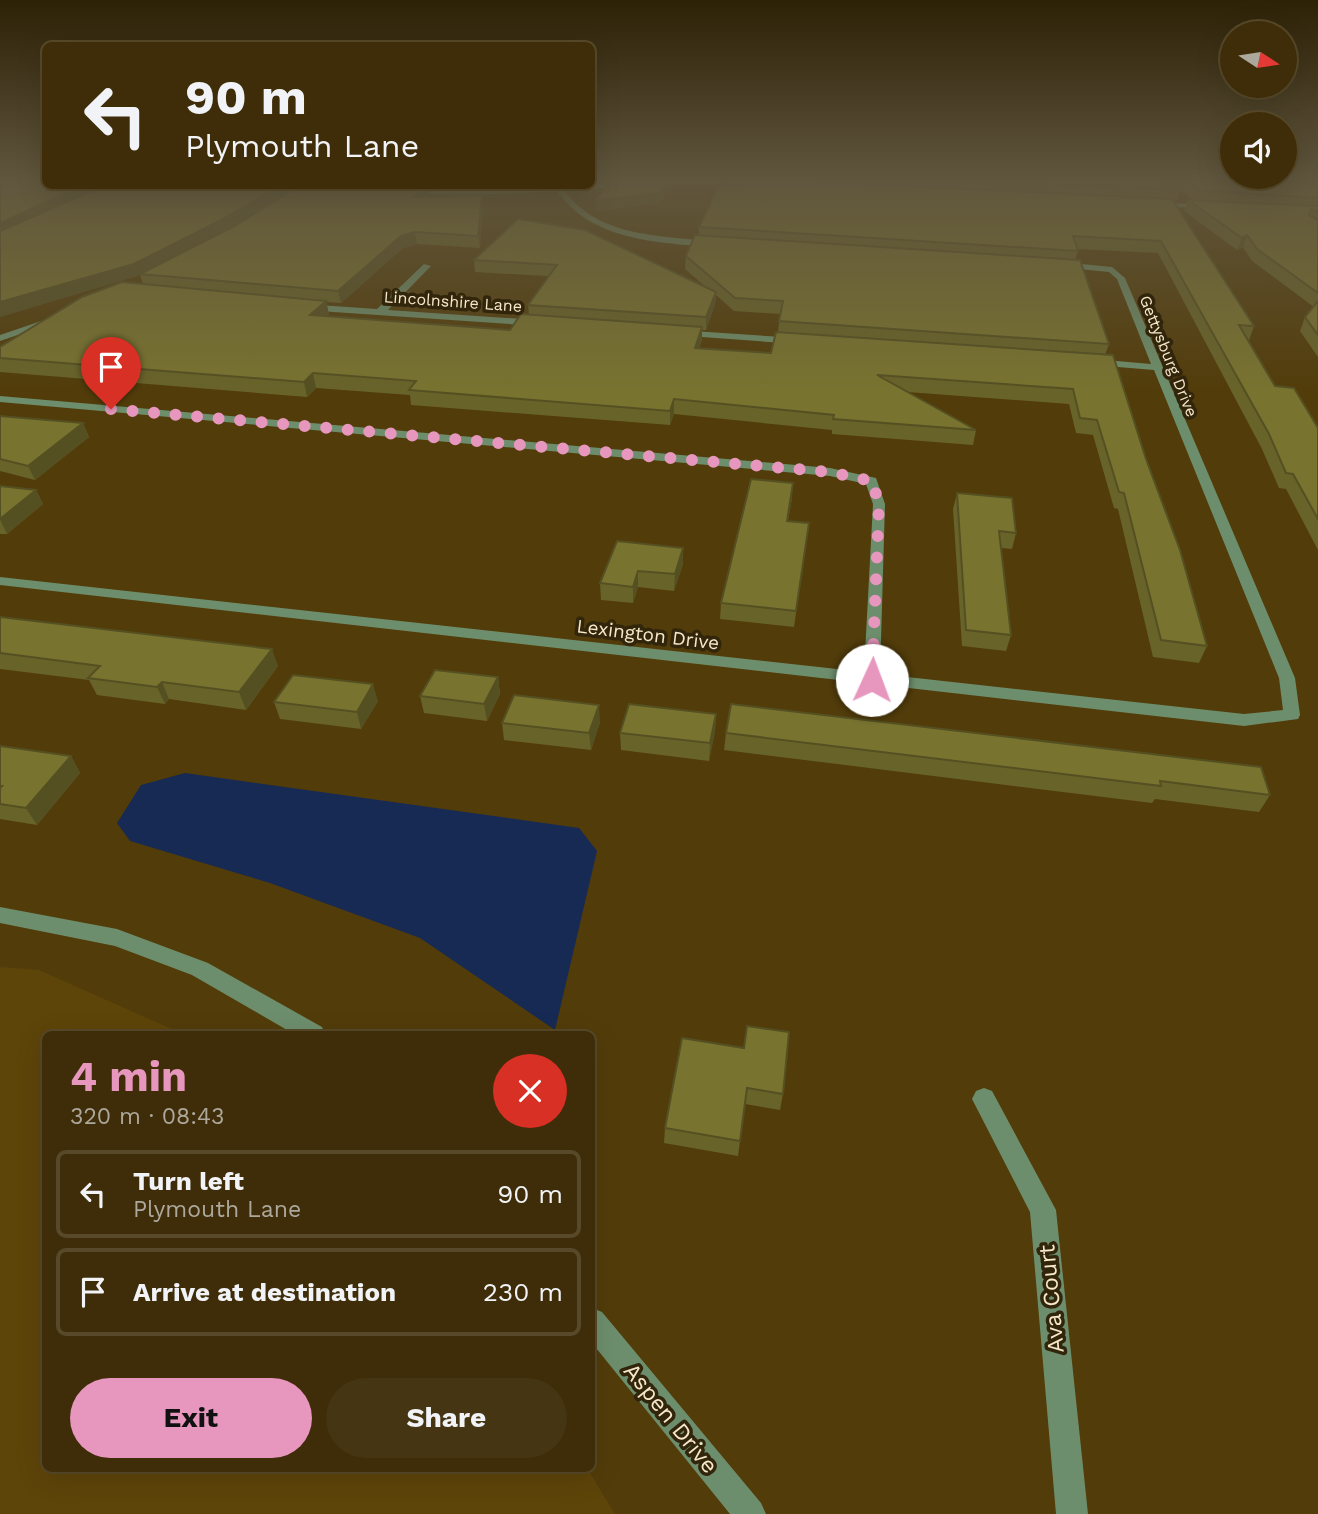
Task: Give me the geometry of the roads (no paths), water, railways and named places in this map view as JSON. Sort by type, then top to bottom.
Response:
[{"type":"street","name":"Gettysburg Drive","points":[[1049,265],[1112,270],[1121,278],[1155,367],[1287,678],[1292,715]]},
{"type":"street","points":[[380,312],[427,266]]},
{"type":"street","name":"Lincolnshire Lane","points":[[297,306],[546,324]]},
{"type":"street","points":[[0,338],[66,314]]},
{"type":"street","points":[[671,332],[809,342]]},
{"type":"street","points":[[1086,362],[1155,367]]},
{"type":"street","points":[[0,399],[830,472],[872,481],[879,504],[872,680]]},
{"type":"street","name":"Lexington Drive","points":[[0,580],[1244,720],[1292,715]]},
{"type":"street","points":[[0,915],[117,938],[200,969],[309,1031]]},
{"type":"street","name":"Ava Court","points":[[984,1099],[1043,1210],[1072,1514]]},
{"type":"street","name":"Aspen Drive","points":[[595,1326],[750,1514]]},
{"type":"water","points":[[185,773],[579,828],[597,851],[555,1030],[420,938],[270,883],[130,841],[117,823],[141,785]]}]
